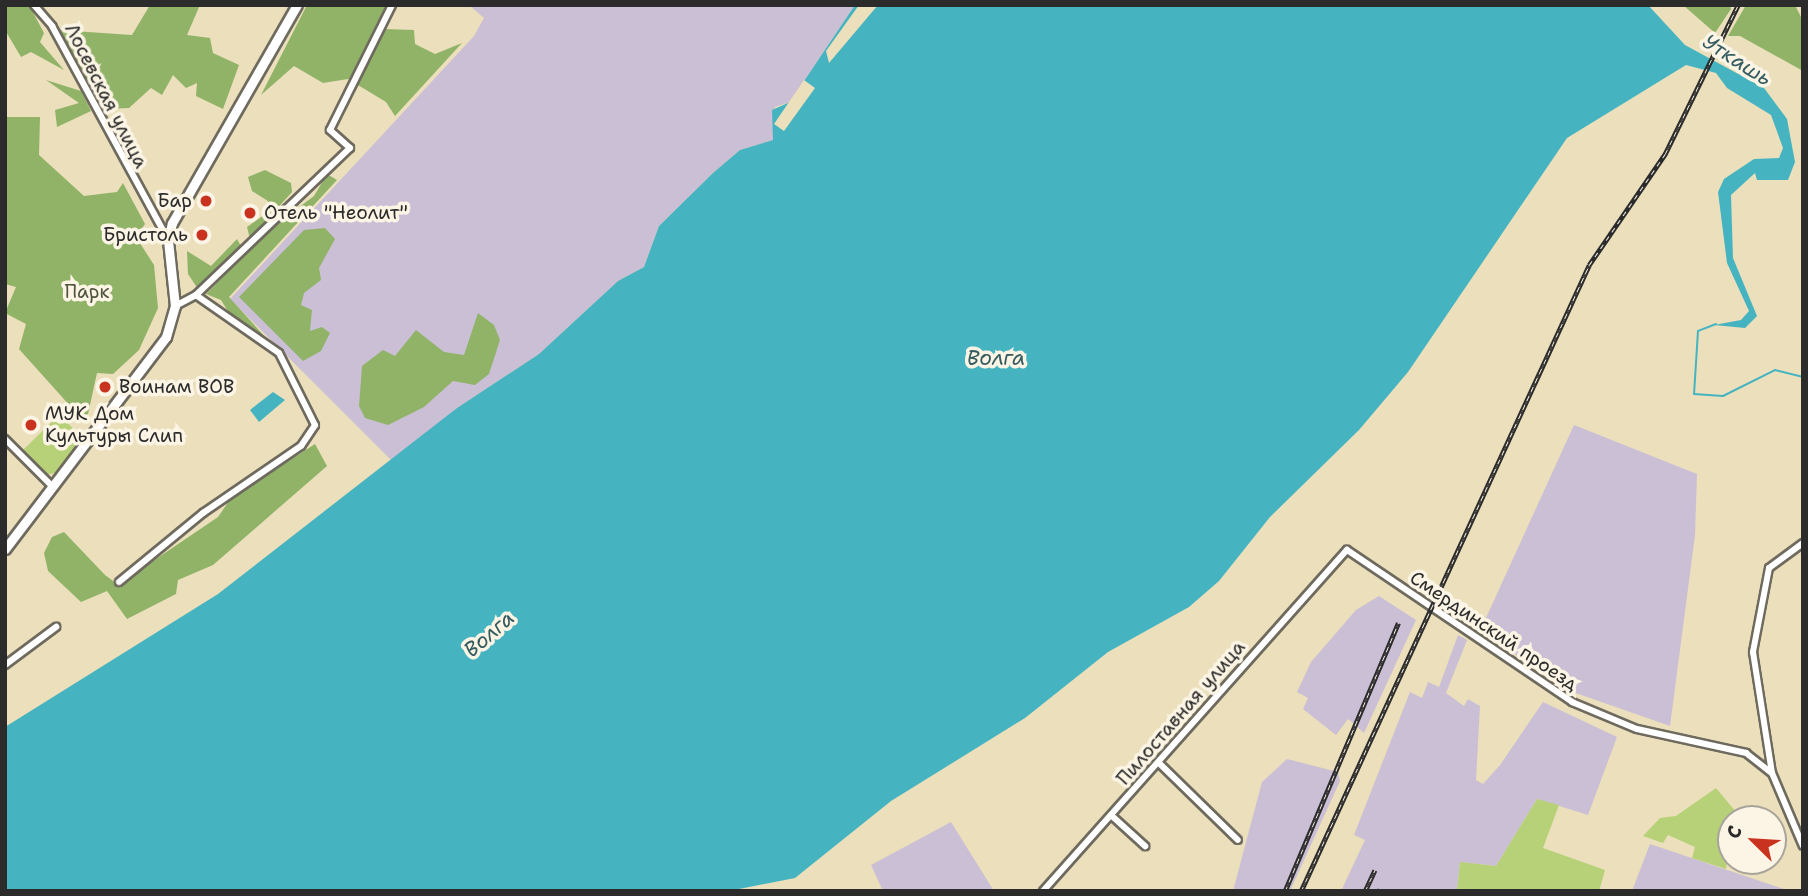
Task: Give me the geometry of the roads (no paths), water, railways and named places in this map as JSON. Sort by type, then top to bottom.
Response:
[{"type":"main road","points":[[5,548],[54,488],[161,346],[175,306],[168,240],[176,214],[297,5]]},
{"type":"street","name":"Лосевская улица","points":[[34,5],[52,26],[168,240]]},
{"type":"street","points":[[175,306],[196,295],[349,148],[330,130],[392,5]]},
{"type":"street","points":[[120,582],[203,513],[301,446],[315,425],[291,367],[196,295]]},
{"type":"street","points":[[5,439],[54,488]]},
{"type":"street","points":[[1803,543],[1769,568],[1754,629],[1754,675],[1772,773],[1803,846]]},
{"type":"street","name":"Смердинский проезд","points":[[1341,553],[1355,553],[1550,690],[1637,729],[1736,749],[1772,773]]},
{"type":"street","name":"Пилоставная улица","points":[[1043,891],[1112,816],[1341,553]]},
{"type":"street","points":[[5,665],[56,627]]},
{"type":"street","points":[[1158,763],[1238,840]]},
{"type":"street","points":[[1112,816],[1145,846]]},
{"type":"water","name":"Волга","points":[[855,5],[1648,5],[1685,45],[1764,88],[1787,119],[1795,162],[1788,180],[1757,180],[1755,173],[1731,195],[1733,258],[1757,316],[1745,328],[1714,325],[1741,320],[1749,311],[1727,263],[1718,192],[1724,179],[1754,159],[1779,158],[1783,148],[1771,115],[1727,88],[1716,73],[1686,65],[1567,138],[1408,372],[1359,430],[1270,517],[1219,581],[1189,607],[1108,652],[1025,718],[891,801],[795,878],[729,891],[5,891],[5,727],[218,594],[457,408],[539,354],[618,281],[644,267],[659,226],[740,150],[773,140],[772,110],[790,102]]},
{"type":"water","points":[[273,392],[285,400],[259,422],[250,410]]},
{"type":"waterway","name":"Уткашь","points":[[1716,324],[1698,331],[1694,394],[1723,396],[1775,370],[1803,377]]},
{"type":"railway","points":[[1301,891],[1589,265],[1665,154],[1738,5]]},
{"type":"railway","points":[[1285,891],[1398,623]]},
{"type":"railway","points":[[1365,891],[1375,870]]},
{"type":"place","name":"Бар","points":[[206,201]]},
{"type":"place","name":"Отель \"Неолит\"","points":[[250,213]]},
{"type":"place","name":"Бристоль","points":[[202,235]]},
{"type":"place","name":"Воинам ВОВ","points":[[105,387]]},
{"type":"place","name":"МУК Дом Культуры Слип","points":[[31,425]]},
{"type":"park label","name":"Парк","points":[[87,292]]}]
